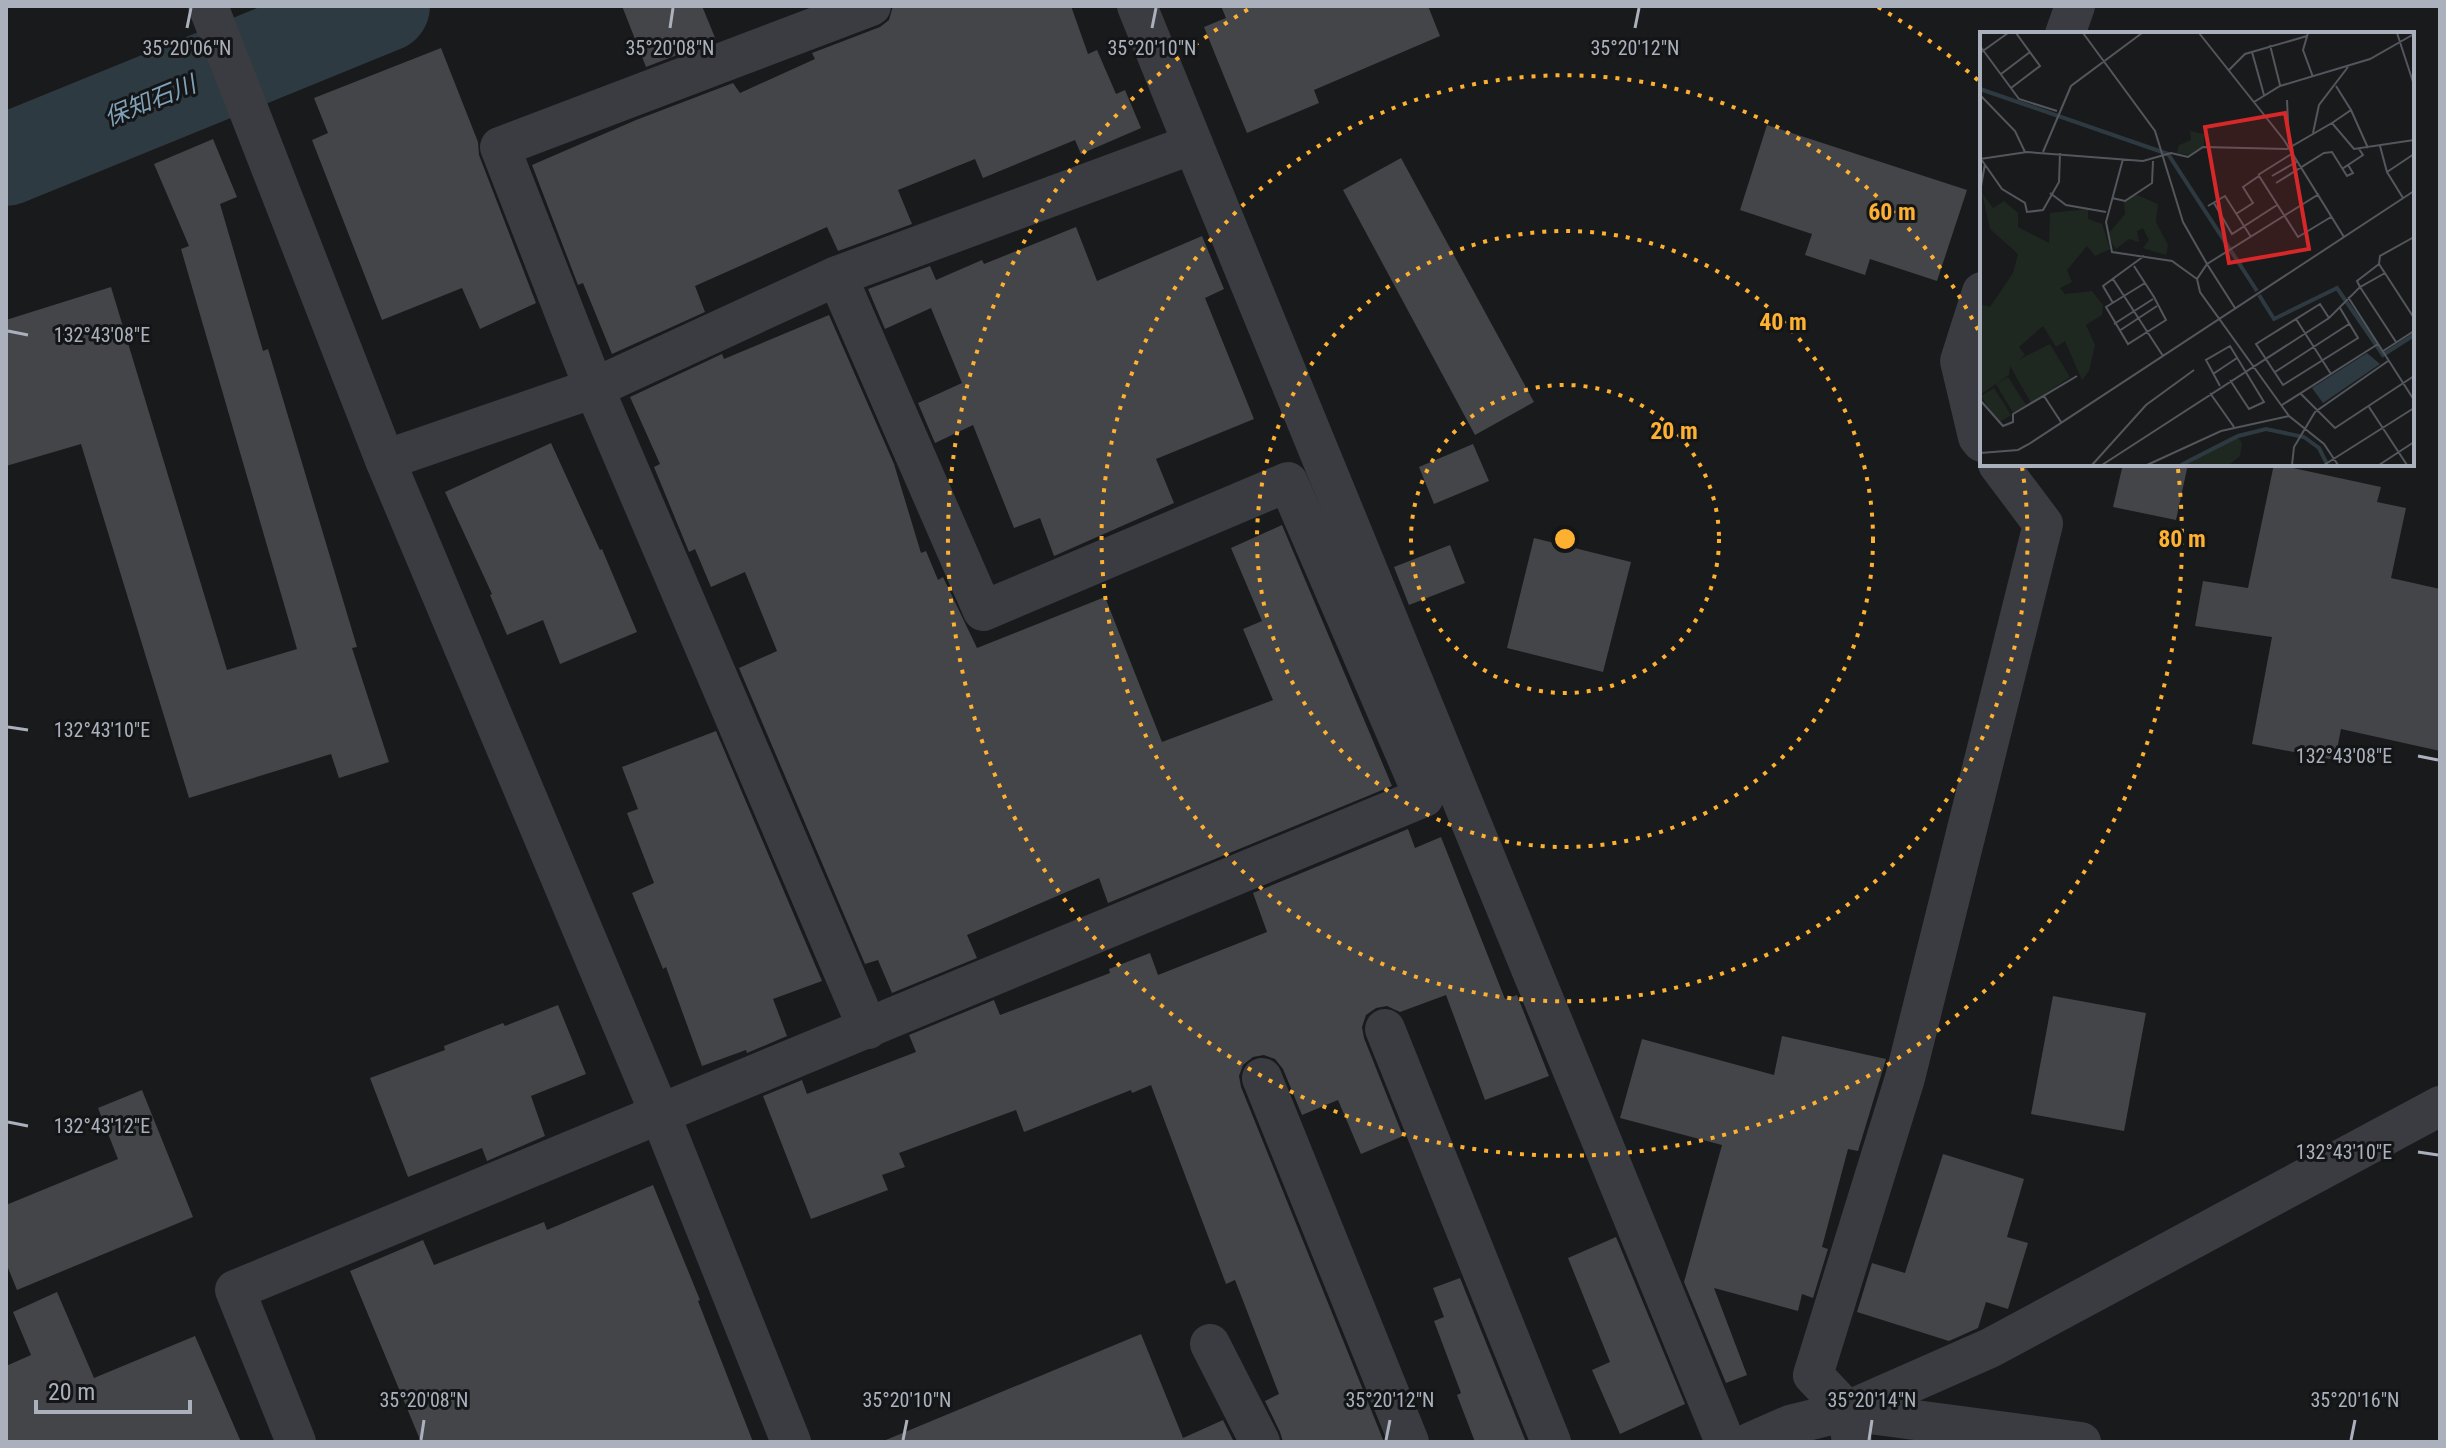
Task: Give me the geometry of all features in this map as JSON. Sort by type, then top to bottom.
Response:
[{"type":"street","points":[[208,6],[385,460],[660,1114],[791,1442]]},
{"type":"street","points":[[868,1029],[594,388],[500,147],[871,6]]},
{"type":"street","points":[[296,1442],[235,1290],[1424,797],[1425,757],[1193,144],[1137,6]]},
{"type":"street","points":[[2066,32],[2075,6]]},
{"type":"street","points":[[385,460],[594,388],[837,276],[1193,144]]},
{"type":"street","points":[[837,276],[983,611],[1288,482],[1425,757],[1725,1442]]},
{"type":"street","points":[[1980,298],[1960,361],[1980,440]]},
{"type":"street","points":[[1849,1427],[1813,1375],[1905,1078],[2043,524],[2000,466]]},
{"type":"street","points":[[1385,1029],[1551,1442]]},
{"type":"street","points":[[1262,1078],[1409,1442]]},
{"type":"street","points":[[1849,1427],[2440,1106]]},
{"type":"street","points":[[1210,1344],[1260,1442]]},
{"type":"street","points":[[1751,1442],[1790,1425],[2081,1442]]},
{"type":"building","points":[[622,6],[702,6],[716,40],[646,67]]},
{"type":"building","points":[[893,6],[1071,6],[1088,54],[1097,50],[1116,94],[1125,90],[1141,128],[1081,154],[1075,140],[983,178],[975,159],[898,190],[912,224],[838,251],[827,227],[695,286],[705,312],[612,354],[583,283],[578,285],[532,165],[733,83],[740,93],[815,59],[812,53],[880,27],[889,20]]},
{"type":"building","points":[[1221,6],[1428,6],[1440,36],[1314,90],[1319,103],[1247,133],[1204,27],[1226,18]]},
{"type":"building","points":[[441,48],[536,303],[480,329],[462,288],[382,320],[312,140],[328,133],[314,98]]},
{"type":"building","points":[[1767,125],[1967,190],[1937,281],[1870,259],[1865,275],[1805,255],[1812,234],[1740,210]]},
{"type":"building","points":[[213,139],[237,197],[220,204],[263,351],[268,349],[357,647],[352,648],[389,762],[339,778],[331,754],[189,798],[81,444],[6,466],[6,320],[111,287],[227,670],[297,649],[181,249],[189,246],[154,164]]},
{"type":"building","points":[[1401,158],[1534,402],[1475,435],[1343,190]]},
{"type":"building","points":[[1076,227],[1097,281],[1202,236],[1224,289],[1205,298],[1254,419],[1156,459],[1174,503],[1054,556],[1040,518],[1014,528],[973,425],[935,443],[918,403],[962,383],[931,308],[885,329],[868,289],[930,266],[936,280],[982,260],[984,264]]},
{"type":"building","points":[[829,315],[894,464],[921,553],[926,551],[938,580],[943,577],[977,648],[1105,597],[1162,742],[1273,700],[1243,629],[1262,621],[1231,548],[1282,525],[1392,786],[1108,903],[1099,878],[967,935],[977,958],[892,993],[878,960],[865,964],[739,668],[777,651],[745,572],[711,587],[695,549],[689,552],[654,467],[660,464],[630,397],[722,354],[724,359]]},
{"type":"building","points":[[551,443],[602,549],[637,632],[560,664],[543,620],[507,635],[492,594],[445,492]]},
{"type":"building","points":[[1473,444],[1489,481],[1434,504],[1419,467]]},
{"type":"building","points":[[2123,466],[2188,466],[2176,520],[2113,507]]},
{"type":"building","points":[[2274,466],[2381,487],[2377,502],[2406,508],[2391,578],[2440,589],[2440,751],[2341,729],[2335,760],[2252,744],[2272,637],[2195,626],[2203,581],[2248,588]]},
{"type":"building","points":[[1534,538],[1631,562],[1603,672],[1507,648]]},
{"type":"building","points":[[1450,545],[1465,583],[1409,605],[1394,567]]},
{"type":"building","points":[[716,731],[822,981],[773,999],[787,1036],[747,1053],[746,1050],[702,1066],[666,967],[663,969],[632,893],[654,883],[627,813],[638,809],[622,767]]},
{"type":"building","points":[[1408,829],[1415,848],[1441,837],[1505,999],[1517,995],[1549,1076],[1485,1100],[1446,995],[1400,1012],[1387,1006],[1376,1008],[1366,1015],[1362,1027],[1364,1038],[1403,1136],[1361,1154],[1338,1100],[1302,1115],[1283,1069],[1275,1059],[1264,1055],[1253,1057],[1243,1065],[1239,1076],[1384,1442],[1283,1442],[1265,1401],[1279,1394],[1235,1280],[1226,1284],[1151,1085],[1024,1132],[1016,1110],[899,1153],[905,1167],[882,1175],[888,1190],[811,1219],[763,1096],[802,1080],[807,1094],[916,1052],[909,1035],[994,1000],[1000,1015],[1110,973],[1109,969],[1150,953],[1158,975],[1267,932],[1253,893]]},
{"type":"building","points":[[2053,996],[2146,1013],[2124,1131],[2031,1114]]},
{"type":"building","points":[[558,1005],[586,1074],[531,1096],[545,1136],[487,1161],[482,1148],[408,1177],[370,1078],[445,1050],[444,1046],[503,1023],[505,1026]]},
{"type":"building","points":[[1782,1036],[1886,1059],[1858,1151],[1848,1149],[1822,1247],[1828,1249],[1813,1298],[1802,1294],[1798,1311],[1714,1288],[1747,1375],[1726,1383],[1684,1282],[1722,1145],[1620,1118],[1642,1039],[1774,1075]]},
{"type":"building","points":[[142,1090],[193,1217],[17,1290],[6,1263],[6,1205],[118,1159],[98,1108]]},
{"type":"building","points":[[1943,1154],[2024,1179],[2007,1237],[2028,1243],[2008,1309],[1986,1302],[1978,1328],[1949,1341],[1857,1312],[1872,1263],[1905,1273]]},
{"type":"building","points":[[653,1185],[753,1442],[421,1442],[350,1271],[423,1240],[434,1265],[544,1222],[547,1230]]},
{"type":"building","points":[[1616,1237],[1685,1404],[1620,1434],[1592,1370],[1610,1362],[1568,1258]]},
{"type":"building","points":[[1460,1278],[1526,1442],[1475,1442],[1457,1395],[1461,1393],[1434,1321],[1444,1317],[1433,1288]]},
{"type":"building","points":[[57,1292],[94,1378],[195,1336],[241,1442],[6,1442],[6,1366],[31,1355],[13,1312]]},
{"type":"building","points":[[1141,1334],[1183,1438],[1223,1420],[1234,1442],[881,1442]]},
{"type":"waterway","name":"保知石川","points":[[6,160],[384,6]]}]
